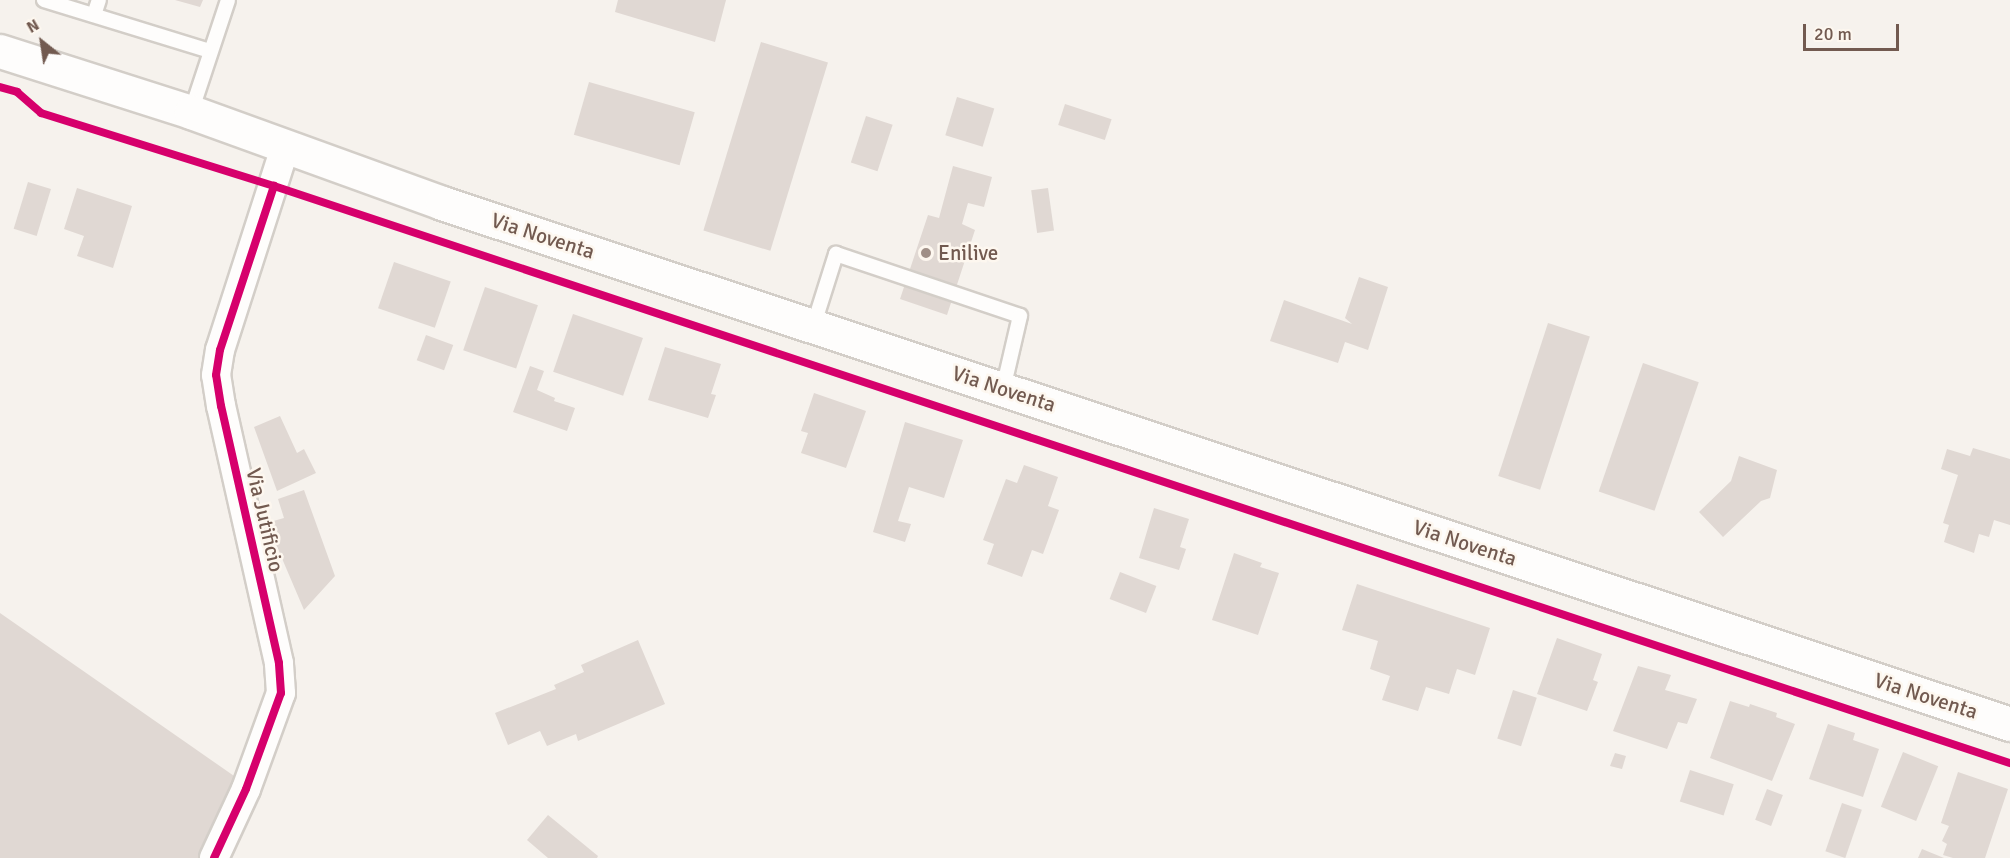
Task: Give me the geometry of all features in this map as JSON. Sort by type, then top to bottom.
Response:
[{"type":"main road","name":"Via Noventa","points":[[0,51],[191,112],[285,147],[813,327],[1003,388],[2010,724]]},
{"type":"street","name":"Via Jutificio","points":[[214,858],[246,789],[281,693],[279,663],[216,375],[220,350],[285,147]]},
{"type":"lane","points":[[44,0],[210,51]]},
{"type":"lane","points":[[94,15],[99,0]]},
{"type":"lane","points":[[191,112],[228,0]]},
{"type":"lane","points":[[813,327],[836,254],[1020,315],[1003,388]]},
{"type":"building","points":[[175,0],[203,0],[200,7]]},
{"type":"building","points":[[618,0],[726,0],[715,42],[615,12]]},
{"type":"building","points":[[761,42],[828,62],[770,251],[703,230]]},
{"type":"building","points":[[589,82],[695,112],[680,165],[574,135]]},
{"type":"building","points":[[957,97],[994,108],[983,147],[945,135]]},
{"type":"building","points":[[1065,104],[1112,119],[1105,140],[1058,125]]},
{"type":"building","points":[[866,116],[893,125],[877,171],[851,163]]},
{"type":"building","points":[[953,166],[992,177],[984,207],[968,203],[962,224],[975,230],[947,315],[900,299],[928,215],[939,218]]},
{"type":"building","points":[[28,182],[51,189],[37,236],[14,229]]},
{"type":"building","points":[[77,188],[132,206],[113,268],[77,256],[84,236],[64,229]]},
{"type":"building","points":[[1048,188],[1054,231],[1037,233],[1031,190]]},
{"type":"building","points":[[394,262],[451,282],[435,328],[378,308]]},
{"type":"building","points":[[1359,277],[1388,287],[1368,350],[1345,342],[1338,363],[1270,341],[1284,300],[1352,324],[1345,318]]},
{"type":"building","points":[[485,287],[538,305],[516,369],[463,350]]},
{"type":"building","points":[[573,314],[643,338],[623,396],[553,372]]},
{"type":"building","points":[[1548,323],[1590,337],[1540,490],[1498,476]]},
{"type":"building","points":[[426,335],[453,345],[444,370],[417,360]]},
{"type":"building","points":[[665,347],[721,364],[711,394],[716,395],[708,418],[648,400]]},
{"type":"building","points":[[1643,363],[1699,382],[1655,511],[1599,492]]},
{"type":"building","points":[[530,366],[544,371],[537,390],[555,398],[554,401],[575,408],[567,431],[513,412]]},
{"type":"building","points":[[814,393],[866,411],[846,468],[801,453],[808,433],[801,431]]},
{"type":"building","points":[[280,416],[297,453],[304,449],[316,473],[277,491],[254,427]]},
{"type":"building","points":[[905,422],[963,440],[944,498],[909,487],[898,521],[911,524],[905,542],[873,532]]},
{"type":"building","points":[[1973,448],[2010,459],[2010,525],[1994,520],[1989,537],[1979,534],[1974,553],[1944,542],[1949,525],[1943,523],[1958,475],[1941,469],[1947,449],[1970,456]]},
{"type":"building","points":[[1739,456],[1777,470],[1770,498],[1761,501],[1723,537],[1699,512],[1731,481]]},
{"type":"building","points":[[1024,465],[1058,477],[1048,506],[1059,510],[1043,554],[1032,550],[1022,577],[987,564],[994,544],[983,540],[1006,479],[1017,483]]},
{"type":"building","points":[[304,490],[335,576],[304,610],[269,528],[270,522],[284,518],[278,499]]},
{"type":"building","points":[[1154,508],[1189,519],[1180,547],[1186,549],[1179,570],[1139,558]]},
{"type":"building","points":[[1234,553],[1262,563],[1260,567],[1279,573],[1258,635],[1212,620]]},
{"type":"building","points":[[1120,572],[1156,586],[1146,613],[1110,599]]},
{"type":"building","points":[[1357,584],[1490,628],[1475,675],[1457,669],[1449,694],[1426,687],[1418,711],[1382,700],[1390,676],[1370,669],[1378,641],[1342,630]]},
{"type":"building","points":[[0,613],[260,794],[231,858],[0,858]]},
{"type":"building","points":[[1557,638],[1602,654],[1593,680],[1598,682],[1587,711],[1537,694]]},
{"type":"building","points":[[638,640],[665,704],[578,741],[576,734],[547,746],[540,731],[508,745],[495,713],[556,689],[554,685],[584,672],[581,665]]},
{"type":"building","points":[[1638,666],[1671,675],[1665,690],[1697,699],[1687,724],[1678,722],[1667,749],[1613,731]]},
{"type":"building","points":[[1513,690],[1537,698],[1521,746],[1497,739]]},
{"type":"building","points":[[1730,701],[1749,707],[1750,704],[1777,713],[1776,717],[1795,724],[1772,781],[1710,758]]},
{"type":"building","points":[[1828,724],[1855,733],[1853,740],[1879,749],[1863,797],[1809,779]]},
{"type":"building","points":[[1903,752],[1938,766],[1916,821],[1881,807]]},
{"type":"building","points":[[1615,753],[1626,756],[1622,769],[1610,766]]},
{"type":"building","points":[[1690,770],[1734,784],[1724,816],[1680,801]]},
{"type":"building","points":[[1958,772],[2008,789],[1985,858],[1953,858],[1943,855],[1947,844],[1942,841],[1949,826],[1941,823]]},
{"type":"building","points":[[1767,789],[1783,795],[1771,826],[1755,820]]},
{"type":"building","points":[[1842,803],[1862,810],[1845,858],[1825,851]]},
{"type":"building","points":[[548,815],[598,856],[597,858],[548,858],[527,840]]},
{"type":"building","points":[[1922,849],[1944,858],[1918,858]]},
{"type":"cycle path","points":[[0,87],[17,92],[41,113],[274,186],[2010,763]]},
{"type":"cycle path","points":[[214,858],[246,789],[281,693],[279,663],[216,375],[220,350],[274,186]]},
{"type":"place","name":"Enilive","points":[[926,253]]}]
